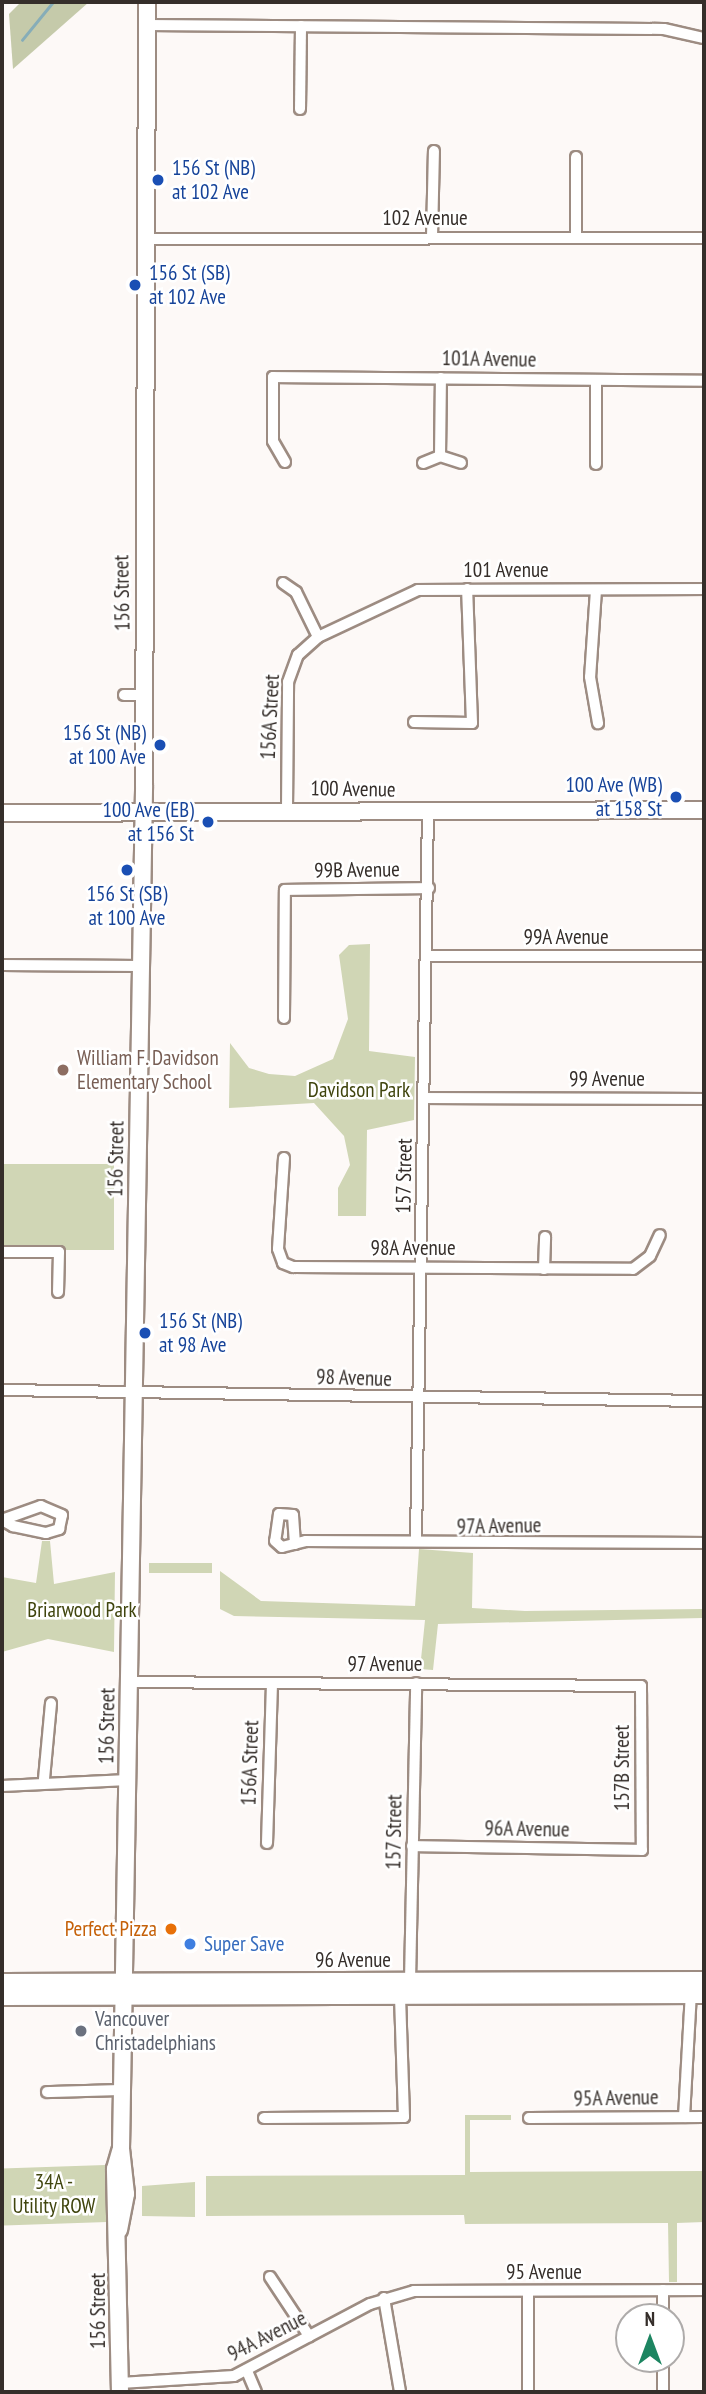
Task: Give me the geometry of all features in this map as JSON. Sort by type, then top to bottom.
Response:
[{"type":"main road","name":"156 Street","points":[[120,2388],[119,2230],[114,2169],[121,2149],[124,2090],[145,695],[147,2]]},
{"type":"main road","name":"100 Avenue","points":[[2,813],[143,809],[704,810]]},
{"type":"main road","name":"96 Avenue","points":[[2,1997],[125,1989],[410,1981],[698,1988]]},
{"type":"main road","points":[[400,1995],[412,1988],[482,1981]]},
{"type":"main road","name":"96 Avenue","points":[[2,1982],[125,1989],[400,1995],[698,1988]]},
{"type":"street","points":[[147,25],[664,29],[704,38]]},
{"type":"street","points":[[300,26],[300,108]]},
{"type":"street","points":[[432,237],[434,151]]},
{"type":"street","points":[[576,157],[576,238]]},
{"type":"street","name":"102 Avenue","points":[[146,239],[704,238]]},
{"type":"street","name":"101A Avenue","points":[[285,462],[273,442],[273,377],[704,381]]},
{"type":"street","points":[[440,456],[441,378]]},
{"type":"street","points":[[596,381],[596,464]]},
{"type":"street","points":[[423,463],[440,456],[461,463]]},
{"type":"street","points":[[283,583],[296,592],[318,637]]},
{"type":"street","points":[[414,722],[472,723],[467,589]]},
{"type":"street","name":"101 Avenue","points":[[318,637],[409,591],[704,589]]},
{"type":"street","points":[[596,590],[590,677],[598,723]]},
{"type":"street","name":"156A Street","points":[[287,809],[288,682],[298,655],[318,637]]},
{"type":"street","points":[[124,695],[145,695]]},
{"type":"street","name":"157 Street","points":[[416,1541],[428,956],[428,810]]},
{"type":"street","name":"99B Avenue","points":[[284,1018],[285,890],[429,888]]},
{"type":"street","name":"99A Avenue","points":[[428,956],[704,956]]},
{"type":"street","points":[[2,965],[139,966]]},
{"type":"street","name":"99 Avenue","points":[[425,1098],[510,1102],[704,1099]]},
{"type":"street","name":"98A Avenue","points":[[285,1158],[278,1242],[283,1263],[633,1269],[650,1256],[660,1235]]},
{"type":"street","points":[[544,1269],[545,1237]]},
{"type":"street","points":[[2,1252],[59,1252],[58,1292]]},
{"type":"street","name":"98 Avenue","points":[[2,1390],[133,1389],[419,1400],[704,1401]]},
{"type":"street","points":[[41,1506],[62,1515],[59,1529],[50,1532],[2,1520],[41,1506]]},
{"type":"street","name":"97A Avenue","points":[[295,1544],[416,1541],[704,1543]]},
{"type":"street","name":"97 Avenue","points":[[129,1682],[641,1686]]},
{"type":"street","name":"157 Street","points":[[410,1981],[416,1683]]},
{"type":"street","name":"156A Street","points":[[267,1843],[272,1684]]},
{"type":"street","name":"157B Street","points":[[641,1686],[642,1850]]},
{"type":"street","points":[[44,1779],[51,1703]]},
{"type":"street","points":[[2,1786],[44,1779],[128,1780]]},
{"type":"street","name":"96A Avenue","points":[[412,1846],[642,1850]]},
{"type":"street","points":[[684,2117],[698,1988]]},
{"type":"street","points":[[264,2118],[404,2117],[400,1995]]},
{"type":"street","points":[[47,2092],[124,2090]]},
{"type":"street","name":"95A Avenue","points":[[529,2118],[704,2117]]},
{"type":"street","points":[[270,2277],[309,2336]]},
{"type":"street","points":[[663,2290],[663,2303]]},
{"type":"street","name":"95 Avenue","points":[[384,2298],[423,2291],[704,2290]]},
{"type":"street","points":[[528,2292],[528,2392]]},
{"type":"street","points":[[384,2298],[400,2392]]},
{"type":"street","name":"94A Avenue","points":[[120,2388],[216,2381],[247,2371],[384,2298]]},
{"type":"street","points":[[247,2371],[256,2392]]},
{"type":"street","points":[[663,2373],[663,2392]]},
{"type":"green space","points":[[21,2],[89,2],[13,69],[9,14]]},
{"type":"green space","name":"Davidson Park","points":[[370,944],[369,1051],[415,1057],[414,1120],[367,1130],[366,1216],[338,1216],[338,1188],[350,1165],[344,1136],[314,1103],[229,1108],[230,1043],[249,1068],[269,1074],[295,1076],[333,1059],[348,1019],[339,955],[349,945]]},
{"type":"green space","points":[[2,1164],[114,1164],[114,1250],[2,1250]]},
{"type":"green space","name":"Briarwood Park","points":[[42,1541],[50,1541],[54,1584],[115,1572],[114,1652],[48,1639],[2,1652],[2,1577],[36,1583]]},
{"type":"green space","points":[[419,1549],[473,1553],[472,1608],[525,1611],[702,1609],[704,1555],[704,1674],[702,1618],[438,1624],[433,1670],[420,1669],[425,1620],[234,1616],[220,1609],[220,1571],[261,1601],[415,1606]]},
{"type":"green space","points":[[149,1563],[212,1563],[212,1573],[149,1573]]},
{"type":"green space","points":[[465,2115],[511,2115],[511,2120],[470,2120],[470,2172],[704,2171],[704,2222],[677,2223],[677,2282],[669,2282],[668,2223],[465,2224],[464,2215],[206,2216],[206,2176],[465,2175]]},
{"type":"green space","name":"34A - Utility ROW","points":[[105,2165],[107,2222],[4,2226],[2,2169]]},
{"type":"green space","points":[[195,2182],[195,2217],[142,2216],[142,2186]]},
{"type":"waterway","points":[[22,40],[53,2]]},
{"type":"place","name":"156 St (NB) at 102 Ave","points":[[158,180]]},
{"type":"place","name":"156 St (SB) at 102 Ave","points":[[135,285]]},
{"type":"place","name":"156 St (NB) at 100 Ave","points":[[160,745]]},
{"type":"place","name":"100 Ave (WB) at 158 St","points":[[676,797]]},
{"type":"place","name":"100 Ave (EB) at 156 St","points":[[208,822]]},
{"type":"place","name":"156 St (SB) at 100 Ave","points":[[127,870]]},
{"type":"place","name":"William F. Davidson Elementary School","points":[[63,1070]]},
{"type":"place","name":"156 St (NB) at 98 Ave","points":[[145,1333]]},
{"type":"place","name":"Perfect Pizza","points":[[171,1929]]},
{"type":"place","name":"Super Save","points":[[190,1944]]},
{"type":"place","name":"Vancouver Christadelphians","points":[[81,2031]]}]
